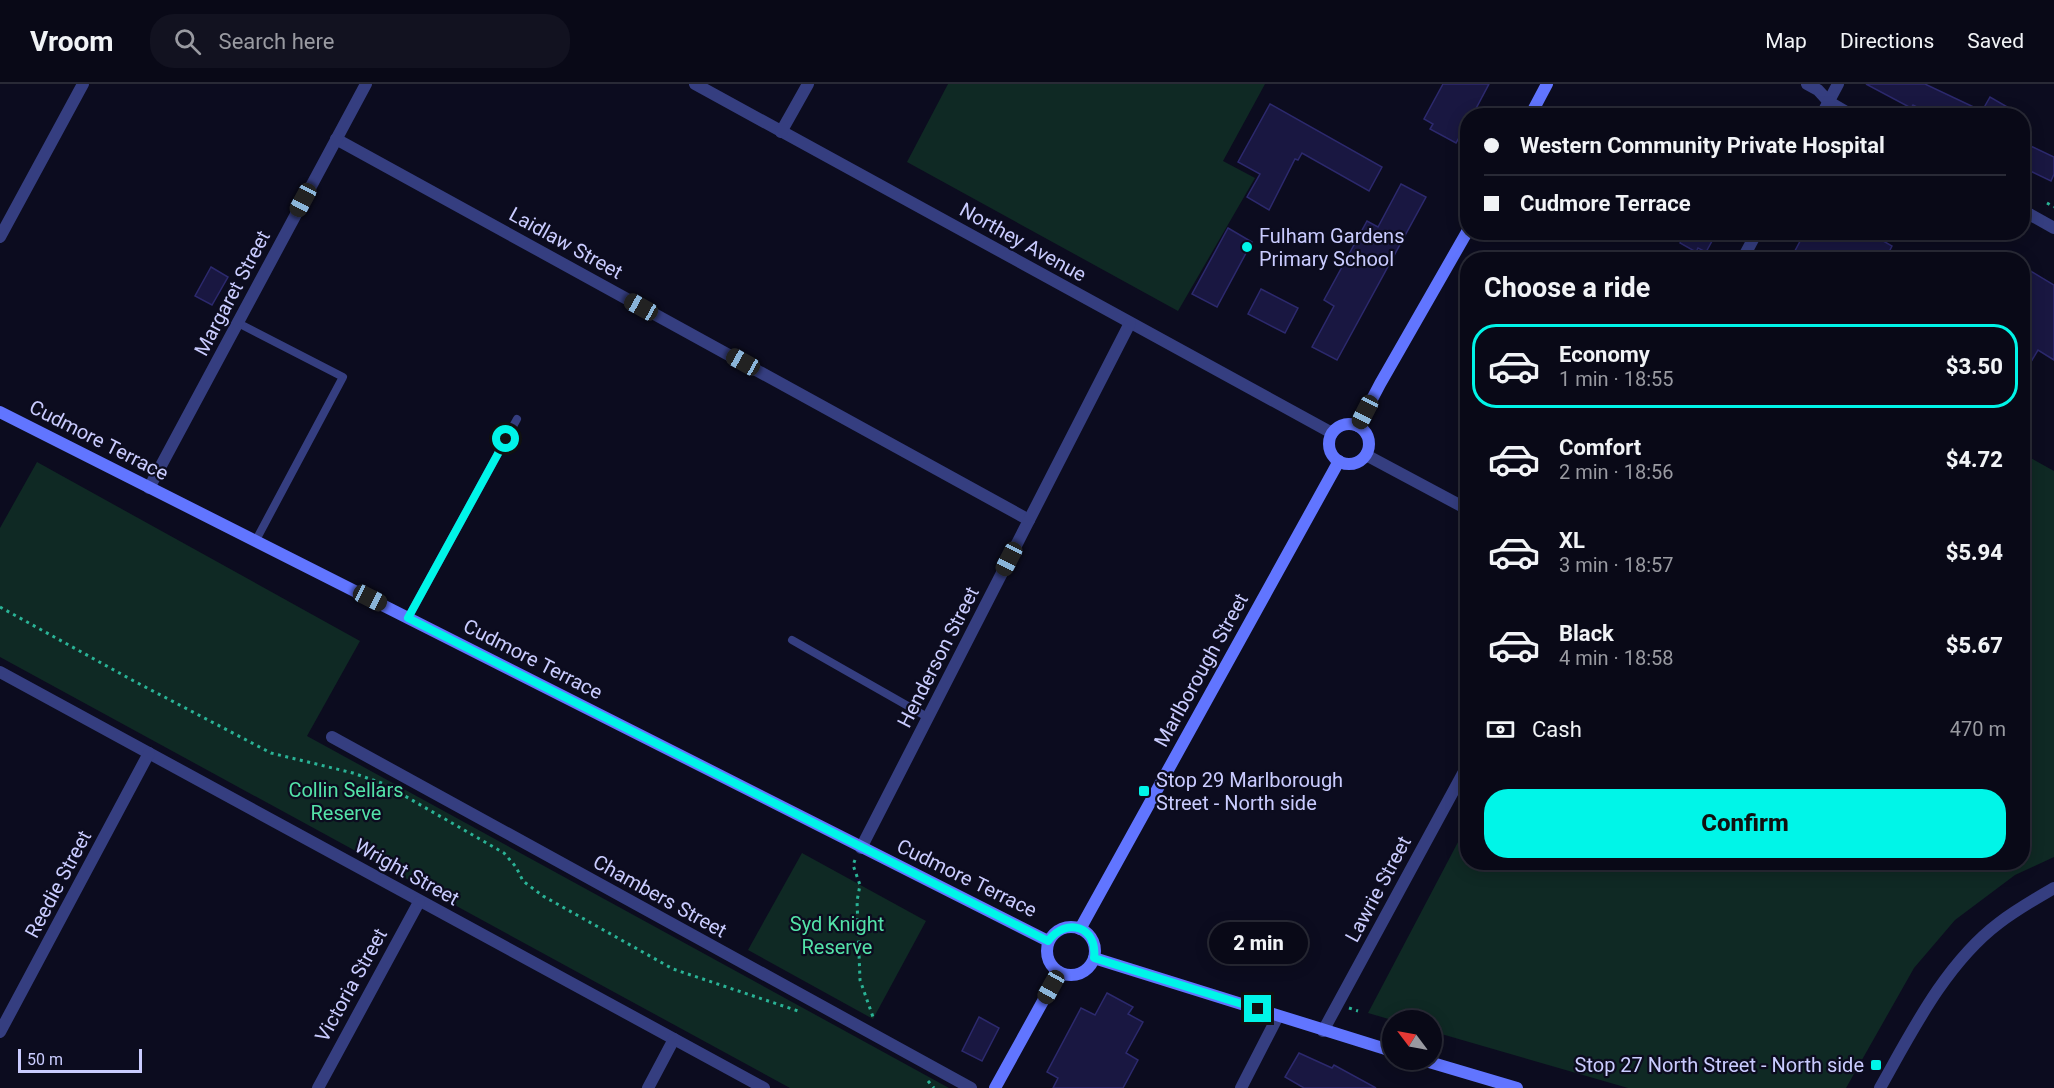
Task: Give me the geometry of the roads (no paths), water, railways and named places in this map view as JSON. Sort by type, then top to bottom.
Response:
[{"type":"street","points":[[0,237],[83,84]]},
{"type":"street","name":"Margaret Street","points":[[148,488],[366,84]]},
{"type":"street","name":"Northey Avenue","points":[[695,84],[1332,433]]},
{"type":"street","points":[[781,132],[808,84]]},
{"type":"street","points":[[1534,108],[1547,84]]},
{"type":"street","points":[[1807,84],[1839,108]]},
{"type":"street","points":[[1826,108],[1838,84]]},
{"type":"street","name":"Laidlaw Street","points":[[336,139],[1029,519]]},
{"type":"street","points":[[2030,214],[2054,228]]},
{"type":"street","points":[[1358,426],[1462,240]]},
{"type":"street","name":"Henderson Street","points":[[861,848],[1130,323]]},
{"type":"street","name":"Cudmore Terrace","points":[[0,412],[1048,941]]},
{"type":"street","points":[[1347,424],[1358,426],[1368,435],[1370,443],[1366,455],[1353,464],[1339,461],[1332,455],[1329,447],[1332,433],[1336,428],[1347,424]]},
{"type":"street","points":[[1366,455],[1460,505]]},
{"type":"street","name":"Marlborough Street","points":[[1080,928],[1339,461]]},
{"type":"street","name":"Wright Street","points":[[0,672],[764,1088]]},
{"type":"street","name":"Chambers Street","points":[[332,737],[971,1088]]},
{"type":"street","name":"Reedie Street","points":[[0,1032],[149,753]]},
{"type":"street","name":"Lawrie Street","points":[[1323,1031],[1460,779]]},
{"type":"street","points":[[1880,1088],[1938,990],[1969,951],[1997,924],[2054,888]]},
{"type":"street","name":"Victoria Street","points":[[318,1088],[419,902]]},
{"type":"street","points":[[1066,927],[1080,928],[1092,940],[1095,950],[1094,958],[1085,971],[1076,975],[1059,972],[1051,965],[1047,956],[1048,941],[1059,930],[1066,927]]},
{"type":"street","points":[[1094,958],[1382,1048]]},
{"type":"street","points":[[995,1088],[1059,972]]},
{"type":"street","points":[[1241,1088],[1278,1016]]},
{"type":"street","points":[[648,1088],[674,1039]]},
{"type":"street","points":[[1442,1066],[1516,1088]]},
{"type":"lane","points":[[238,322],[343,377],[256,540]]},
{"type":"lane","points":[[408,618],[517,419]]},
{"type":"lane","points":[[792,640],[929,718]]},
{"type":"place","name":"Fulham Gardens Primary School","points":[[1247,247]]},
{"type":"place","name":"Stop 29 Marlborough Street - North side","points":[[1144,791]]},
{"type":"place","name":"Stop 27 North Street - North side","points":[[1876,1065]]},
{"type":"park label","name":"Collin Sellars Reserve","points":[[346,802]]},
{"type":"park label","name":"Syd Knight Reserve","points":[[837,936]]}]
